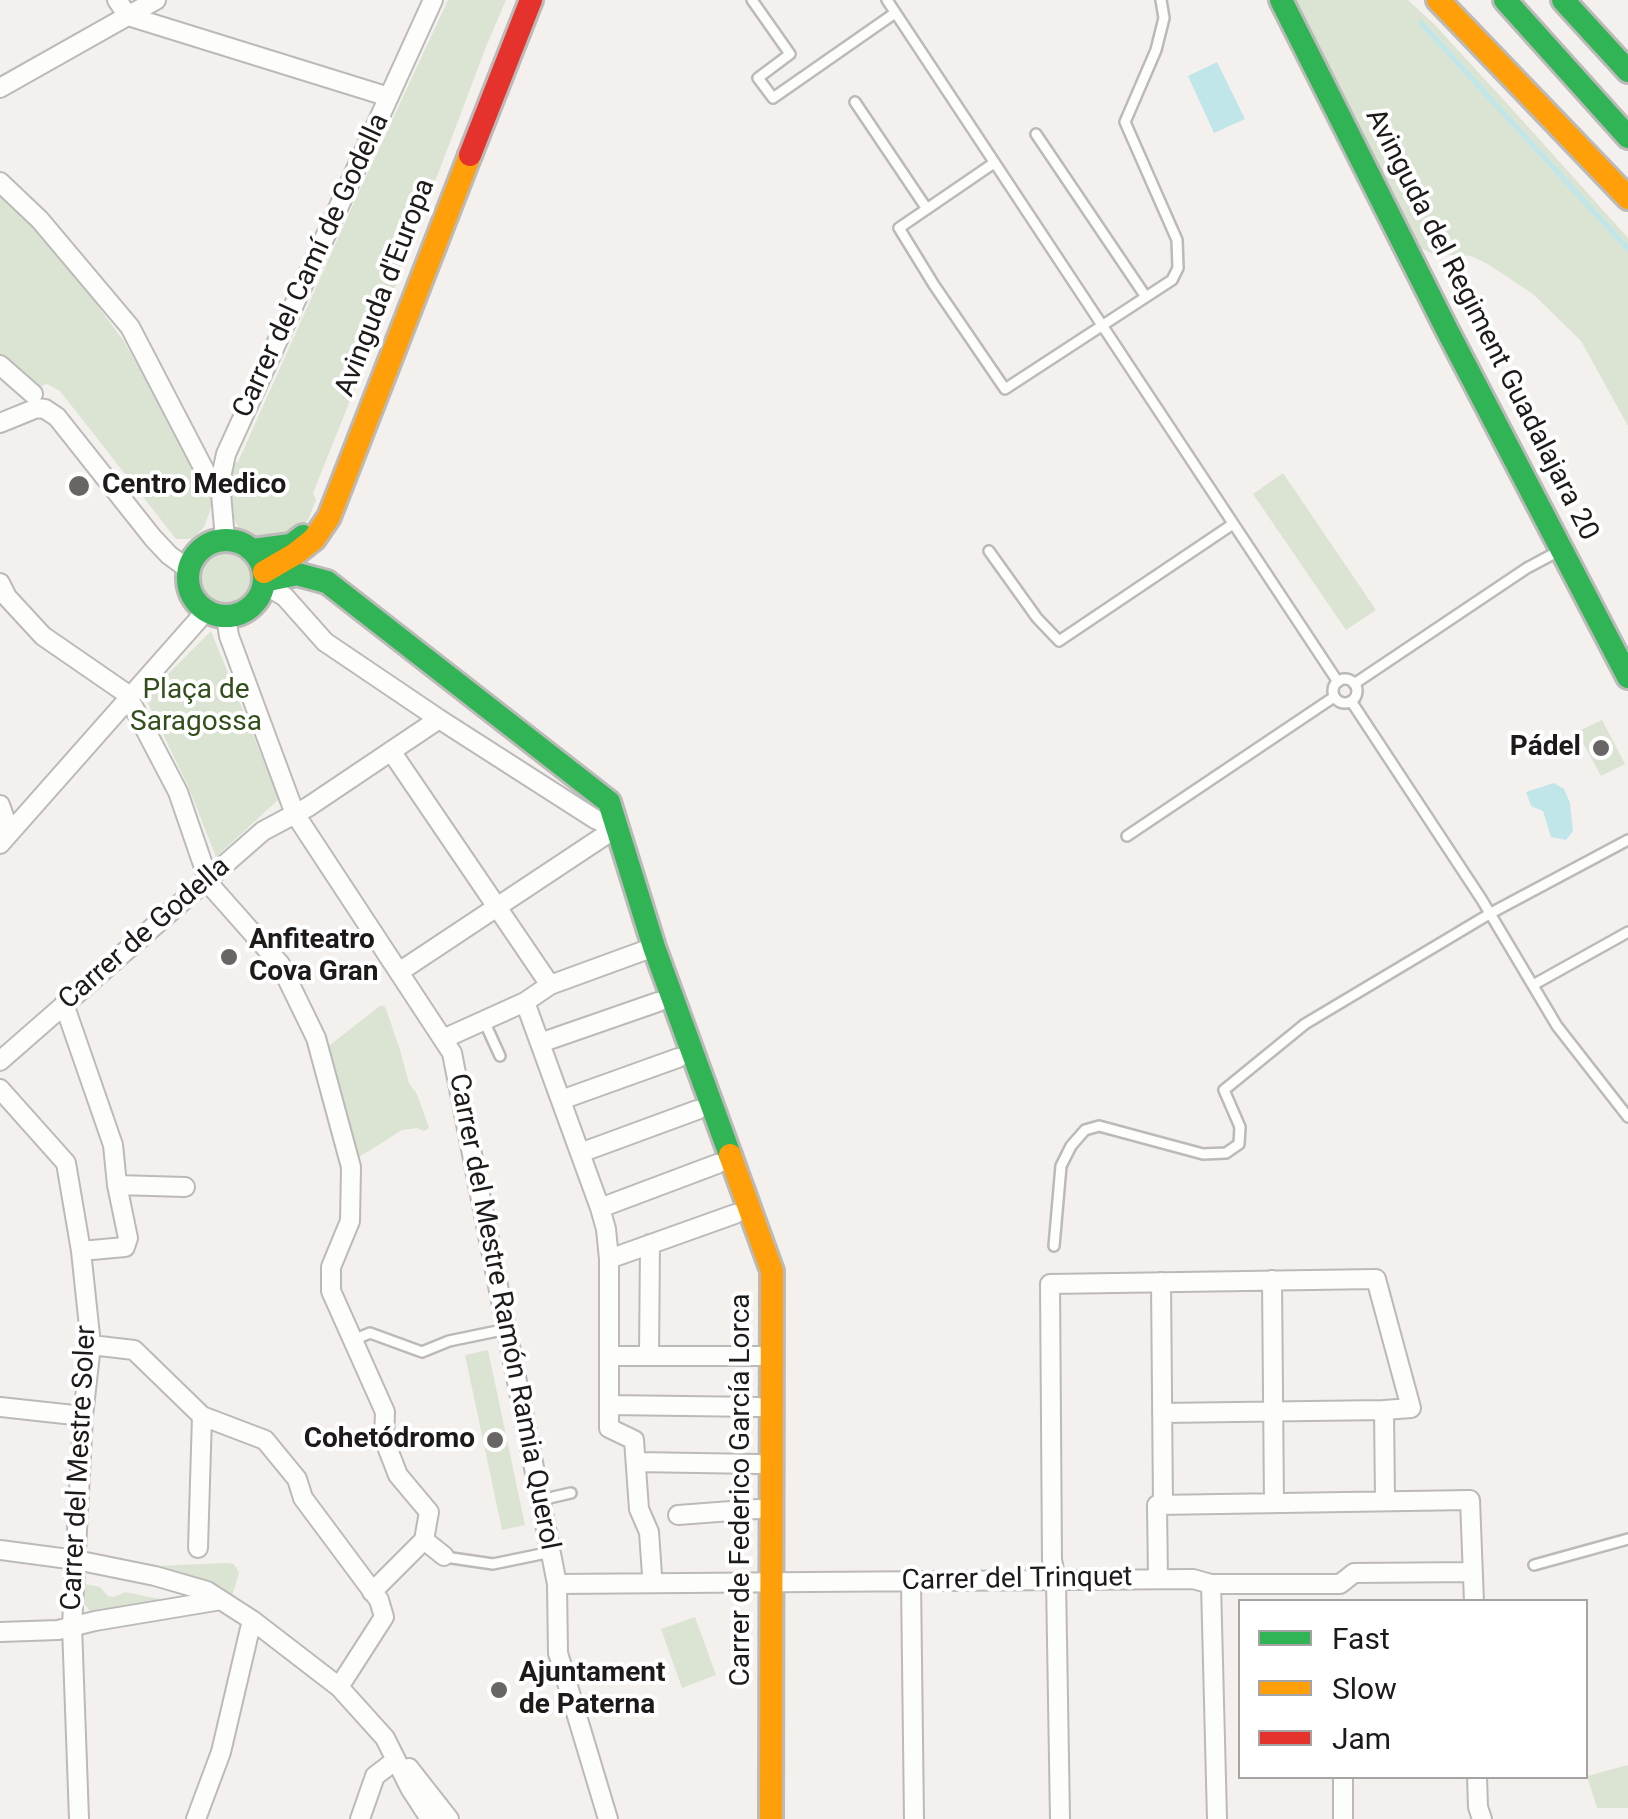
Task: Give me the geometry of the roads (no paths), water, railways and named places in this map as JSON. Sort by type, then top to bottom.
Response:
[{"type":"main road","name":"Avinguda d'Europa","points":[[252,550],[291,545],[308,532],[322,513],[520,0]]},
{"type":"main road","name":"Avinguda d'Europa","points":[[264,579],[314,539],[329,517],[531,0]]},
{"type":"main road","name":"Avinguda del Regiment Guadalajara 20","points":[[1281,0],[1628,677]]},
{"type":"main road","points":[[1438,0],[1628,198]]},
{"type":"main road","points":[[1505,0],[1628,137]]},
{"type":"main road","points":[[1563,0],[1628,68]]},
{"type":"main road","points":[[224,539],[252,550],[260,560],[264,579],[261,594],[247,610],[216,614],[197,604],[190,593],[188,569],[202,548],[224,539]]},
{"type":"main road","name":"Carrer de Federico García Lorca","points":[[264,579],[297,574],[327,582],[608,802],[654,947],[772,1271],[771,1819]]},
{"type":"street","points":[[0,88],[122,8],[156,0]]},
{"type":"street","name":"Carrer del Camí de Godella","points":[[224,539],[220,482],[226,454],[433,0]]},
{"type":"street","points":[[122,8],[389,97]]},
{"type":"street","points":[[0,182],[40,220],[130,327],[208,478],[220,482]]},
{"type":"street","points":[[0,365],[57,417],[153,538],[188,569]]},
{"type":"street","points":[[0,422],[36,408],[39,401]]},
{"type":"street","points":[[264,579],[325,642],[594,819],[616,828]]},
{"type":"street","points":[[0,583],[7,597],[43,636],[128,698],[178,792],[208,879],[280,964],[316,1038],[351,1167],[350,1221],[330,1267],[331,1290],[384,1412],[384,1438],[398,1474],[429,1512],[424,1540],[372,1592]]},
{"type":"street","points":[[5,838],[128,698],[216,614]]},
{"type":"street","name":"Carrer del Mestre Ramón Ramia Querol","points":[[216,614],[229,636],[295,814],[452,1053],[557,1584],[558,1653],[608,1819]]},
{"type":"street","name":"Carrer de Godella","points":[[0,1060],[263,831],[439,719]]},
{"type":"street","points":[[391,751],[550,985]]},
{"type":"street","points":[[0,806],[5,838]]},
{"type":"street","points":[[399,972],[616,828]]},
{"type":"street","points":[[443,1039],[525,1002],[550,985],[654,947]]},
{"type":"street","points":[[525,1002],[600,1208],[609,1259],[609,1428],[634,1440],[639,1509],[649,1532],[652,1576]]},
{"type":"street","points":[[540,1043],[658,1002]]},
{"type":"street","points":[[64,1004],[114,1145],[128,1238],[125,1247],[81,1251]]},
{"type":"street","points":[[561,1100],[678,1058]]},
{"type":"street","name":"Carrer del Mestre Soler","points":[[0,1089],[66,1163],[81,1251],[90,1345],[72,1626],[78,1817]]},
{"type":"street","points":[[580,1153],[698,1110]]},
{"type":"street","points":[[600,1208],[717,1164]]},
{"type":"street","points":[[117,1185],[185,1187]]},
{"type":"street","points":[[609,1259],[735,1214]]},
{"type":"street","points":[[649,1356],[650,1244]]},
{"type":"street","points":[[1060,1819],[1056,1580],[1052,1560],[1050,1284],[1376,1279],[1410,1408],[1162,1413]]},
{"type":"street","points":[[1272,1280],[1274,1503]]},
{"type":"street","points":[[1158,1579],[1161,1282]]},
{"type":"street","points":[[90,1345],[134,1350],[202,1416],[265,1440],[297,1479],[303,1498],[378,1600],[384,1617],[339,1687]]},
{"type":"street","points":[[609,1356],[759,1356]]},
{"type":"street","points":[[609,1405],[758,1407]]},
{"type":"street","points":[[0,1407],[83,1416]]},
{"type":"street","points":[[1384,1410],[1385,1500]]},
{"type":"street","points":[[198,1548],[202,1416]]},
{"type":"street","points":[[636,1462],[758,1464]]},
{"type":"street","points":[[1160,1505],[1470,1500],[1474,1599]]},
{"type":"street","points":[[678,1516],[758,1509]]},
{"type":"street","points":[[424,1540],[444,1556]]},
{"type":"street","points":[[0,1550],[155,1576],[208,1592],[221,1600],[339,1687],[384,1738],[430,1819]]},
{"type":"street","name":"Carrer del Trinquet","points":[[557,1584],[773,1582],[906,1574],[1056,1580],[1193,1579],[1211,1584],[1340,1593],[1354,1573],[1473,1572]]},
{"type":"street","points":[[906,1574],[914,1819]]},
{"type":"street","points":[[1211,1584],[1217,1819]]},
{"type":"street","points":[[0,1632],[58,1630],[221,1600]]},
{"type":"street","points":[[196,1819],[221,1752],[247,1617]]},
{"type":"street","points":[[360,1819],[374,1776],[396,1760]]},
{"type":"street","points":[[396,1760],[406,1766],[450,1819]]},
{"type":"street","points":[[1343,1779],[1343,1819]]},
{"type":"street","points":[[1477,1779],[1482,1819]]},
{"type":"lane","points":[[752,0],[790,54],[758,78],[773,98],[895,13]]},
{"type":"lane","points":[[887,0],[1338,682]]},
{"type":"lane","points":[[994,163],[899,228],[1005,390],[1172,280],[1178,268],[1176,240],[1125,122],[1156,50],[1164,18],[1161,0]]},
{"type":"lane","points":[[855,102],[927,209]]},
{"type":"lane","points":[[1036,134],[1146,298]]},
{"type":"lane","points":[[989,551],[1037,618],[1059,641],[1233,524]]},
{"type":"lane","points":[[1354,684],[1562,549]]},
{"type":"lane","points":[[1334,697],[1338,682],[1354,684]]},
{"type":"lane","points":[[1351,702],[1356,694],[1354,684]]},
{"type":"lane","points":[[1334,697],[1340,702],[1351,702]]},
{"type":"lane","points":[[1127,836],[1334,697]]},
{"type":"lane","points":[[1351,702],[1490,913],[1558,1026],[1628,1118]]},
{"type":"lane","points":[[1054,1246],[1061,1166],[1085,1130],[1099,1126],[1203,1154],[1226,1154],[1239,1144],[1240,1126],[1224,1090],[1304,1024],[1490,913],[1628,840]]},
{"type":"lane","points":[[1533,985],[1628,932]]},
{"type":"lane","points":[[484,1021],[500,1056]]},
{"type":"lane","points":[[353,1340],[370,1333],[422,1352],[449,1341],[506,1328]]},
{"type":"lane","points":[[540,1500],[571,1493]]},
{"type":"lane","points":[[1534,1565],[1628,1539]]},
{"type":"lane","points":[[444,1556],[493,1564],[550,1552]]},
{"type":"water","points":[[1217,62],[1245,119],[1214,133],[1188,76]]},
{"type":"water","points":[[1554,783],[1564,789],[1570,803],[1573,831],[1566,840],[1551,837],[1543,811],[1531,806],[1526,792]]},
{"type":"waterway","points":[[1421,23],[1628,249]]},
{"type":"place","name":"Centro Medico","points":[[79,486]]},
{"type":"place","name":"Pádel","points":[[1601,748]]},
{"type":"place","name":"Anfiteatro Cova Gran","points":[[229,957]]},
{"type":"place","name":"Cohetódromo","points":[[495,1440]]},
{"type":"place","name":"Ajuntament de Paterna","points":[[499,1690]]},
{"type":"park label","name":"Plaça de Saragossa","points":[[196,707]]}]
